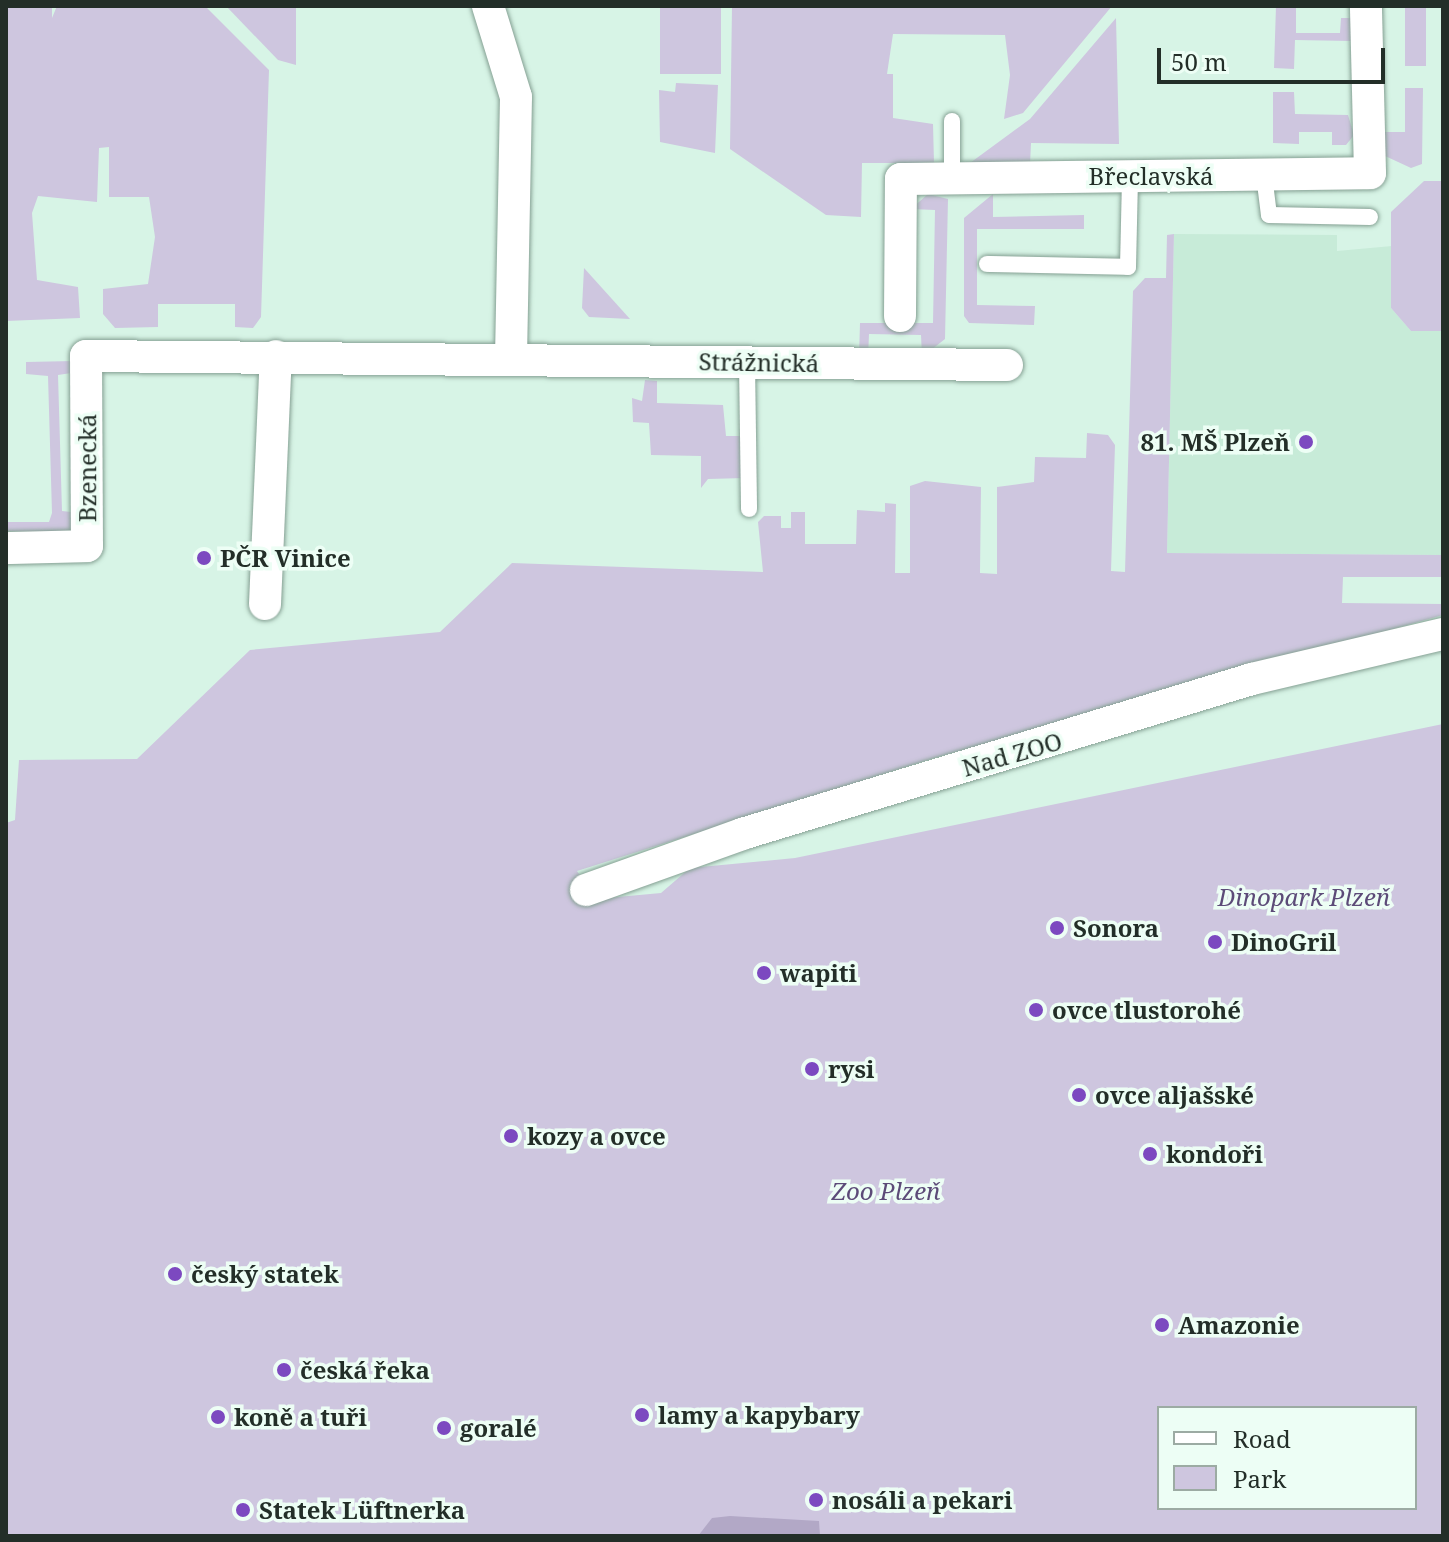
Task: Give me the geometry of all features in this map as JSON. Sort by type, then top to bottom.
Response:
[{"type":"street","points":[[488,6],[516,97],[511,355]]},
{"type":"street","name":"Břeclavská","points":[[900,316],[901,179],[1370,173],[1366,6]]},
{"type":"street","name":"Strážnická","points":[[86,356],[511,355],[747,363],[1007,365]]},
{"type":"street","name":"Bzenecká","points":[[6,548],[87,546],[86,356]]},
{"type":"street","points":[[265,604],[276,356]]},
{"type":"street","name":"Nad ZOO","points":[[586,890],[742,834],[1252,679],[1443,634]]},
{"type":"lane","points":[[952,121],[952,178]]},
{"type":"lane","points":[[1264,175],[1269,215],[1370,217]]},
{"type":"lane","points":[[987,264],[1128,267],[1130,176]]},
{"type":"lane","points":[[747,363],[749,509]]},
{"type":"shaded area","name":"81. MŠ Plzeň","points":[[1174,234],[1337,235],[1337,251],[1392,246],[1391,308],[1411,331],[1443,331],[1443,555],[1167,553]]},
{"type":"shaded area","points":[[730,1516],[819,1521],[820,1536],[698,1536],[712,1518]]},
{"type":"green space","points":[[6,6],[52,6],[52,18],[57,6],[205,6],[269,70],[261,317],[253,328],[235,327],[235,304],[158,304],[158,327],[115,328],[103,314],[103,289],[148,284],[155,237],[149,197],[109,197],[109,147],[99,148],[97,202],[38,196],[32,213],[37,280],[78,287],[80,318],[6,321]]},
{"type":"green space","points":[[226,6],[296,6],[296,65],[278,60]]},
{"type":"green space","points":[[660,6],[721,6],[721,74],[660,74]]},
{"type":"green space","points":[[732,6],[1112,6],[1023,113],[1004,119],[1010,75],[1005,35],[893,34],[887,74],[893,74],[893,118],[933,124],[934,163],[862,163],[861,217],[826,215],[730,149]]},
{"type":"green space","points":[[1276,6],[1296,6],[1296,33],[1340,33],[1341,18],[1351,18],[1351,41],[1295,40],[1294,69],[1274,68]]},
{"type":"green space","points":[[1405,6],[1426,6],[1426,66],[1405,66]]},
{"type":"green space","points":[[1116,18],[1119,144],[1031,143],[1030,165],[970,163],[1030,119]]},
{"type":"green space","points":[[676,83],[718,85],[715,153],[660,142],[659,90],[675,92]]},
{"type":"green space","points":[[1405,88],[1423,88],[1422,164],[1411,168],[1383,155],[1383,132],[1405,132]]},
{"type":"green space","points":[[1273,92],[1294,92],[1295,114],[1348,115],[1354,135],[1346,145],[1332,145],[1332,132],[1299,132],[1299,144],[1273,143]]},
{"type":"green space","points":[[1424,181],[1443,181],[1443,331],[1411,331],[1391,308],[1391,212]]},
{"type":"green space","points":[[928,194],[948,199],[945,339],[922,357],[921,335],[869,334],[868,358],[859,357],[860,323],[933,323],[935,210],[911,209]]},
{"type":"green space","points":[[993,194],[993,217],[1084,215],[1084,229],[977,229],[977,305],[1035,306],[1034,325],[969,323],[964,316],[964,218]]},
{"type":"green space","points":[[1174,234],[1167,553],[1443,555],[1443,577],[1343,577],[1342,603],[1443,604],[1443,615],[934,758],[577,871],[596,899],[661,893],[690,868],[795,858],[1443,724],[1443,1536],[6,1536],[6,823],[15,820],[19,760],[137,759],[250,650],[440,632],[512,563],[763,572],[758,522],[764,516],[781,516],[781,528],[791,528],[791,512],[805,512],[805,544],[856,544],[857,510],[885,512],[885,503],[896,504],[895,573],[910,573],[910,486],[925,481],[981,487],[980,573],[997,574],[997,487],[1034,482],[1035,457],[1086,458],[1087,433],[1108,435],[1115,445],[1111,571],[1125,572],[1133,291],[1145,278],[1166,278],[1167,235]]},
{"type":"green space","points":[[584,268],[630,319],[589,317],[582,308]]},
{"type":"green space","points":[[74,361],[78,372],[58,375],[62,511],[80,513],[70,534],[6,531],[6,522],[49,522],[52,513],[48,376],[26,374],[26,362]]},
{"type":"green space","points":[[645,380],[657,381],[657,403],[723,405],[726,436],[742,436],[745,478],[708,479],[701,488],[701,456],[651,455],[649,423],[633,422],[632,398],[642,401]]},
{"type":"place","name":"81. MŠ Plzeň","points":[[1306,442]]},
{"type":"place","name":"PČR Vinice","points":[[204,558]]},
{"type":"place","name":"Sonora","points":[[1057,928]]},
{"type":"place","name":"DinoGril","points":[[1215,942]]},
{"type":"place","name":"wapiti","points":[[764,973]]},
{"type":"place","name":"ovce tlustorohé","points":[[1036,1010]]},
{"type":"place","name":"rysi","points":[[812,1069]]},
{"type":"place","name":"ovce aljašské","points":[[1079,1095]]},
{"type":"place","name":"kozy a ovce","points":[[511,1136]]},
{"type":"place","name":"kondoři","points":[[1150,1154]]},
{"type":"place","name":"český statek","points":[[175,1274]]},
{"type":"place","name":"Amazonie","points":[[1162,1325]]},
{"type":"place","name":"česká řeka","points":[[284,1370]]},
{"type":"place","name":"lamy a kapybary","points":[[642,1415]]},
{"type":"place","name":"koně a tuři","points":[[218,1417]]},
{"type":"place","name":"goralé","points":[[444,1428]]},
{"type":"place","name":"nosáli a pekari","points":[[816,1500]]},
{"type":"place","name":"Statek Lüftnerka","points":[[243,1510]]},
{"type":"park label","name":"Dinopark Plzeň","points":[[1304,897]]},
{"type":"park label","name":"Zoo Plzeň","points":[[886,1191]]}]
